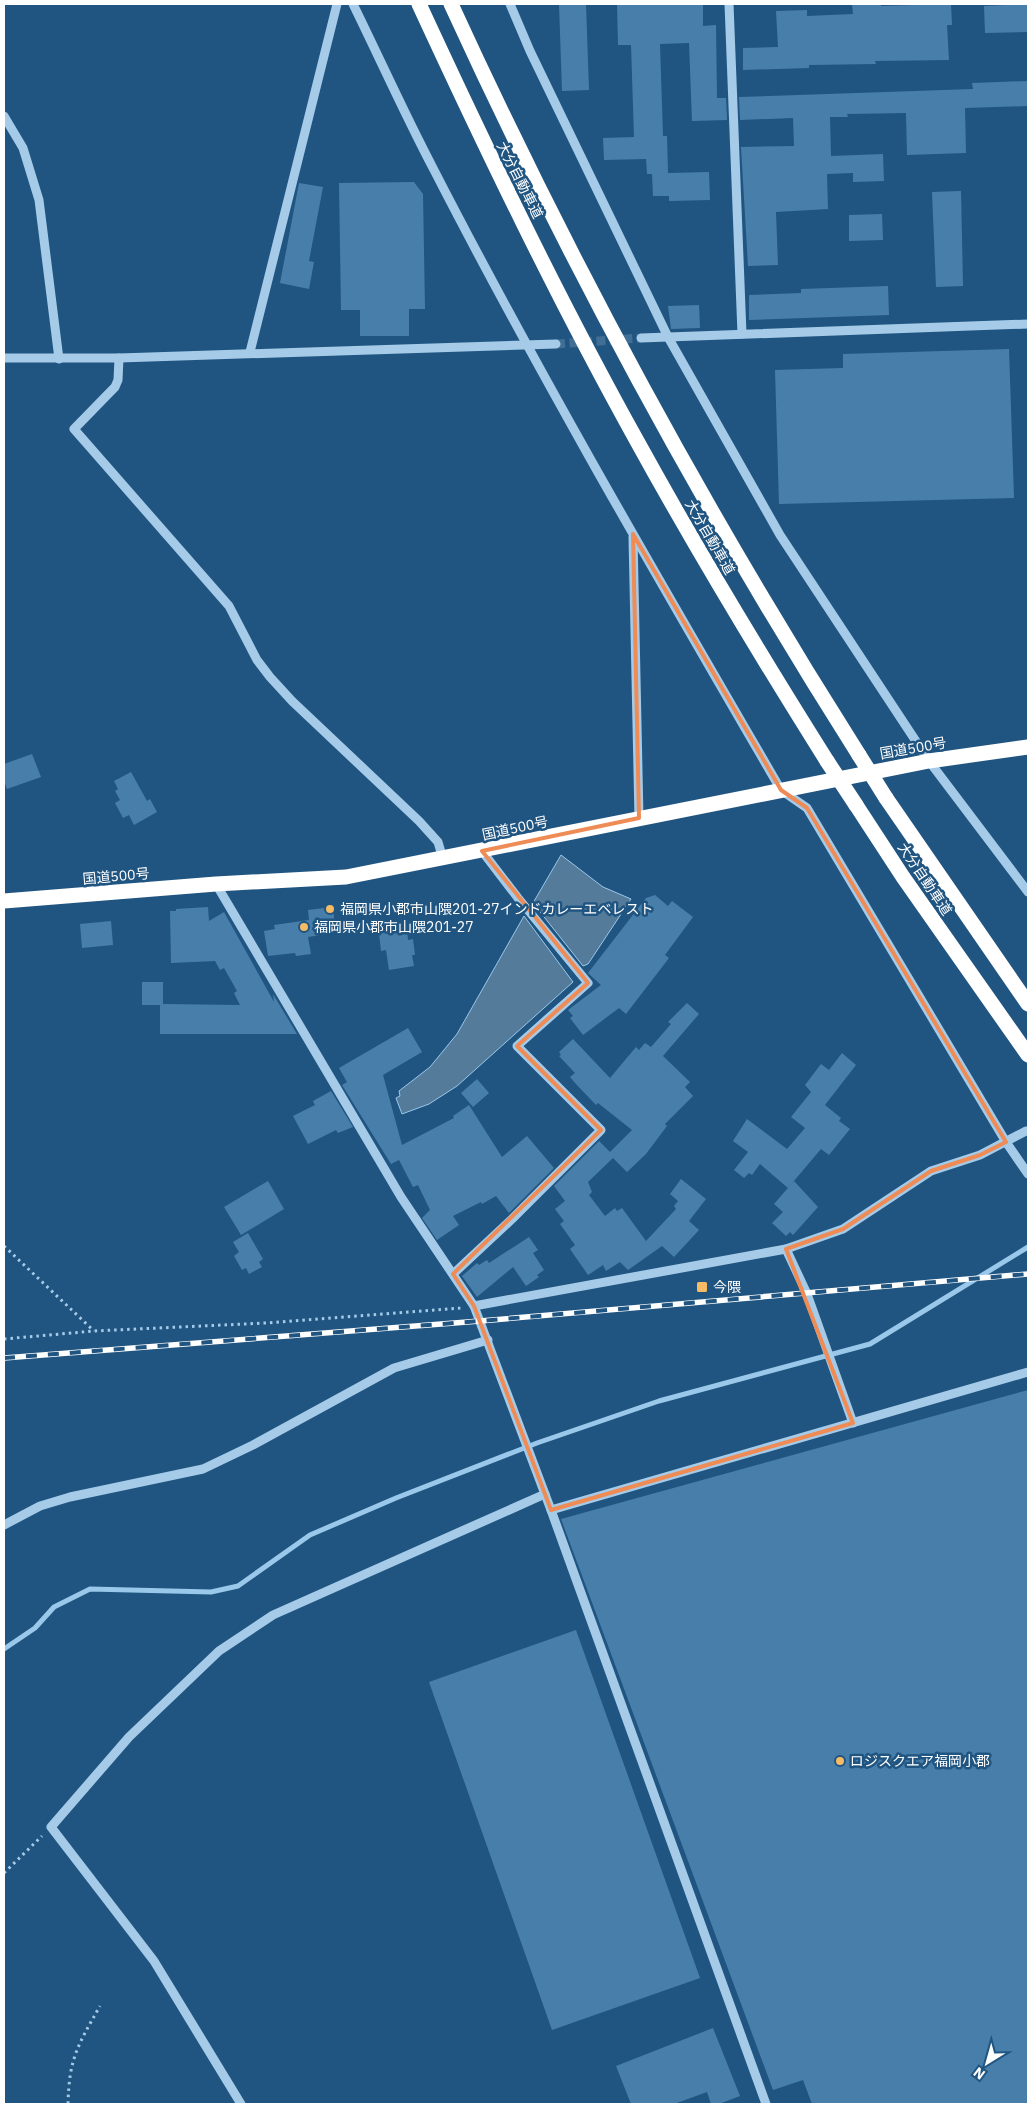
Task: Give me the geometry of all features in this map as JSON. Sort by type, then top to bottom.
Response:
[{"type":"highway","name":"大分自動車道","points":[[419,4],[480,137],[636,440],[702,556],[827,761],[903,877],[1028,1054]]},
{"type":"highway","name":"大分自動車道","points":[[451,4],[507,127],[662,426],[733,551],[886,798],[1028,1004]]},
{"type":"highway","name":"国道500号","points":[[4,901],[216,884],[346,877],[929,761],[1028,747]]},
{"type":"highway","points":[[930,862],[1028,988]]},
{"type":"street","points":[[250,352],[337,4]]},
{"type":"street","points":[[353,4],[433,168],[526,344],[633,534],[781,790],[807,808],[1006,1142],[1028,1174]]},
{"type":"street","points":[[510,4],[530,51],[668,337],[780,535],[929,761],[1028,892]]},
{"type":"street","points":[[729,4],[742,334]]},
{"type":"street","points":[[4,116],[23,148],[38,200],[59,359]]},
{"type":"street","points":[[641,338],[1028,324]]},
{"type":"street","points":[[4,358],[119,358],[250,352],[556,344]]},
{"type":"street","points":[[119,358],[118,380],[115,387],[74,429],[229,606],[257,660],[270,677],[292,701],[419,822],[438,842],[443,859]]},
{"type":"street","points":[[633,534],[639,818]]},
{"type":"street","points":[[453,1274],[512,1219],[601,1130],[518,1046],[588,983],[482,851]]},
{"type":"street","points":[[216,884],[401,1197],[474,1306],[551,1510],[766,2104]]},
{"type":"street","points":[[474,1306],[786,1249],[843,1229],[931,1172],[980,1155],[1026,1131]]},
{"type":"street","points":[[786,1249],[806,1294],[853,1423]]},
{"type":"street","points":[[4,1525],[40,1506],[70,1497],[204,1469],[253,1446],[394,1368],[488,1340]]},
{"type":"street","points":[[551,1510],[1028,1372]]},
{"type":"street","points":[[242,2104],[154,1961],[51,1826],[129,1737],[218,1651],[273,1615],[545,1494]]},
{"type":"path","points":[[4,1246],[94,1331]]},
{"type":"path","points":[[4,1339],[94,1331],[449,1311],[474,1306]]},
{"type":"path","points":[[4,1873],[51,1826]]},
{"type":"path","points":[[68,2104],[69,2078],[75,2051],[100,2006]]},
{"type":"highlighted area","points":[[633,534],[781,790],[807,808],[1006,1142],[980,1155],[931,1171],[843,1229],[786,1249],[853,1423],[551,1510],[474,1306],[453,1274],[601,1130],[517,1046],[588,983],[482,851],[639,818]]},
{"type":"water","points":[[561,855],[603,887],[631,899],[588,964],[583,966],[533,903]]},
{"type":"water","points":[[524,916],[573,982],[457,1086],[429,1104],[402,1114],[396,1098],[400,1096],[399,1091],[430,1067],[457,1034]]},
{"type":"building","points":[[559,4],[586,4],[589,90],[562,91]]},
{"type":"building","points":[[617,4],[703,4],[703,26],[716,25],[717,98],[726,98],[727,120],[692,121],[689,43],[660,44],[663,136],[667,136],[668,173],[709,172],[710,200],[669,201],[669,196],[653,196],[652,174],[647,174],[646,159],[604,160],[603,138],[634,137],[631,45],[618,45]]},
{"type":"building","points":[[852,4],[881,4],[881,6],[951,4],[952,25],[947,25],[949,60],[875,61],[876,64],[809,65],[809,68],[743,70],[743,48],[778,47],[776,11],[807,10],[807,16],[853,14]]},
{"type":"building","points":[[1028,4],[1028,32],[985,33],[984,6]]},
{"type":"building","points":[[1028,81],[1028,106],[965,108],[966,153],[907,155],[906,113],[847,114],[848,117],[830,117],[831,156],[883,154],[884,181],[853,182],[853,173],[827,174],[828,209],[776,212],[778,265],[748,266],[741,147],[794,146],[793,118],[740,120],[739,97],[973,89],[972,83]]},
{"type":"building","points":[[414,182],[423,194],[425,309],[409,309],[409,336],[360,336],[360,310],[341,310],[339,183]]},
{"type":"building","points":[[299,183],[323,187],[309,261],[314,262],[309,289],[280,283]]},
{"type":"building","points":[[961,191],[963,286],[936,287],[932,192]]},
{"type":"building","points":[[882,214],[883,240],[849,241],[849,215]]},
{"type":"building","points":[[888,286],[889,315],[749,320],[749,295],[801,293],[801,289]]},
{"type":"building","points":[[699,305],[700,328],[671,329],[668,306]]},
{"type":"building","points":[[1009,349],[1014,498],[779,504],[775,370],[843,368],[843,354]]},
{"type":"building","points":[[32,754],[41,777],[7,789],[4,781],[4,764]]},
{"type":"building","points":[[131,772],[147,801],[150,799],[157,812],[134,825],[129,815],[123,818],[115,803],[120,800],[115,791],[118,789],[114,781]]},
{"type":"building","points":[[655,895],[668,906],[672,901],[693,917],[665,955],[669,958],[626,1014],[619,1008],[583,1035],[570,1018],[573,1016],[568,1010],[601,985],[588,973],[646,898]]},
{"type":"building","points":[[208,907],[209,921],[224,912],[274,1002],[273,994],[297,1034],[160,1034],[160,1005],[142,1005],[142,982],[163,982],[163,1004],[240,1005],[234,993],[237,991],[224,968],[220,970],[215,961],[171,963],[170,911]]},
{"type":"building","points":[[333,907],[335,929],[333,929],[333,933],[308,937],[311,954],[296,956],[295,953],[268,956],[264,931],[275,929],[274,925],[309,920],[308,910]]},
{"type":"building","points":[[111,921],[113,945],[82,948],[80,924]]},
{"type":"building","points":[[407,929],[408,940],[413,939],[415,955],[412,955],[414,966],[389,970],[386,950],[381,951],[379,933]]},
{"type":"building","points":[[687,1003],[699,1014],[663,1056],[690,1082],[685,1087],[693,1096],[665,1124],[667,1126],[646,1154],[627,1172],[613,1158],[588,1182],[592,1192],[589,1195],[605,1216],[615,1208],[617,1211],[622,1208],[646,1241],[676,1209],[674,1206],[678,1201],[670,1194],[681,1179],[706,1199],[689,1221],[699,1230],[674,1257],[662,1246],[628,1270],[620,1262],[606,1271],[603,1265],[588,1275],[570,1249],[575,1245],[560,1224],[564,1221],[555,1209],[565,1201],[554,1186],[599,1141],[610,1152],[632,1130],[598,1103],[596,1105],[575,1083],[570,1077],[575,1073],[559,1056],[561,1055],[559,1052],[573,1039],[610,1078],[636,1047],[639,1050],[645,1043],[651,1047],[671,1024],[668,1022]]},
{"type":"building","points":[[408,1028],[422,1052],[383,1075],[402,1145],[454,1118],[453,1116],[469,1105],[502,1157],[527,1136],[554,1168],[509,1213],[496,1196],[453,1216],[459,1225],[437,1240],[422,1218],[430,1210],[418,1185],[413,1187],[399,1160],[391,1164],[342,1085],[347,1082],[339,1068]]},
{"type":"building","points":[[842,1053],[856,1065],[825,1105],[841,1118],[839,1121],[850,1129],[829,1155],[821,1149],[788,1188],[760,1164],[752,1175],[749,1173],[744,1178],[734,1170],[748,1152],[733,1141],[747,1119],[787,1149],[805,1128],[791,1117],[811,1092],[805,1085],[821,1064],[829,1070]]},
{"type":"building","points":[[477,1079],[489,1093],[473,1107],[461,1093]]},
{"type":"building","points":[[331,1091],[353,1127],[338,1133],[336,1130],[308,1144],[293,1116],[315,1105],[313,1101]]},
{"type":"building","points":[[268,1181],[284,1209],[241,1235],[224,1207]]},
{"type":"building","points":[[794,1181],[818,1207],[793,1235],[790,1232],[786,1236],[772,1223],[783,1212],[774,1204]]},
{"type":"building","points":[[248,1233],[263,1259],[259,1262],[262,1267],[249,1274],[246,1268],[242,1270],[234,1256],[239,1252],[233,1242]]},
{"type":"building","points":[[529,1237],[538,1250],[533,1253],[544,1270],[537,1275],[539,1277],[526,1286],[513,1267],[477,1297],[462,1276],[477,1263],[479,1265],[487,1260],[489,1263]]},
{"type":"building","name":"ロジスクエア福岡小郡","points":[[1028,1390],[1028,2104],[812,2104],[803,2080],[773,2090],[561,1519]]},
{"type":"building","points":[[576,1630],[700,1978],[552,2030],[429,1682]]},
{"type":"building","points":[[713,2028],[740,2096],[719,2104],[711,2104],[707,2092],[674,2104],[631,2104],[616,2066]]},
{"type":"waterway","points":[[4,1649],[35,1628],[54,1607],[90,1589],[211,1592],[238,1586],[310,1535],[396,1498],[537,1443],[659,1401],[870,1344],[1028,1247]]},
{"type":"tunnel","points":[[556,344],[641,338]]},
{"type":"railway","points":[[4,1358],[480,1321],[1028,1274]]},
{"type":"place","name":"福岡県小郡市山隈201-27インドカレーエベレスト","points":[[330,909]]},
{"type":"place","name":"福岡県小郡市山隈201-27","points":[[304,927]]},
{"type":"place","name":"今隈","points":[[702,1287]]},
{"type":"place","name":"ロジスクエア福岡小郡","points":[[840,1761]]}]
